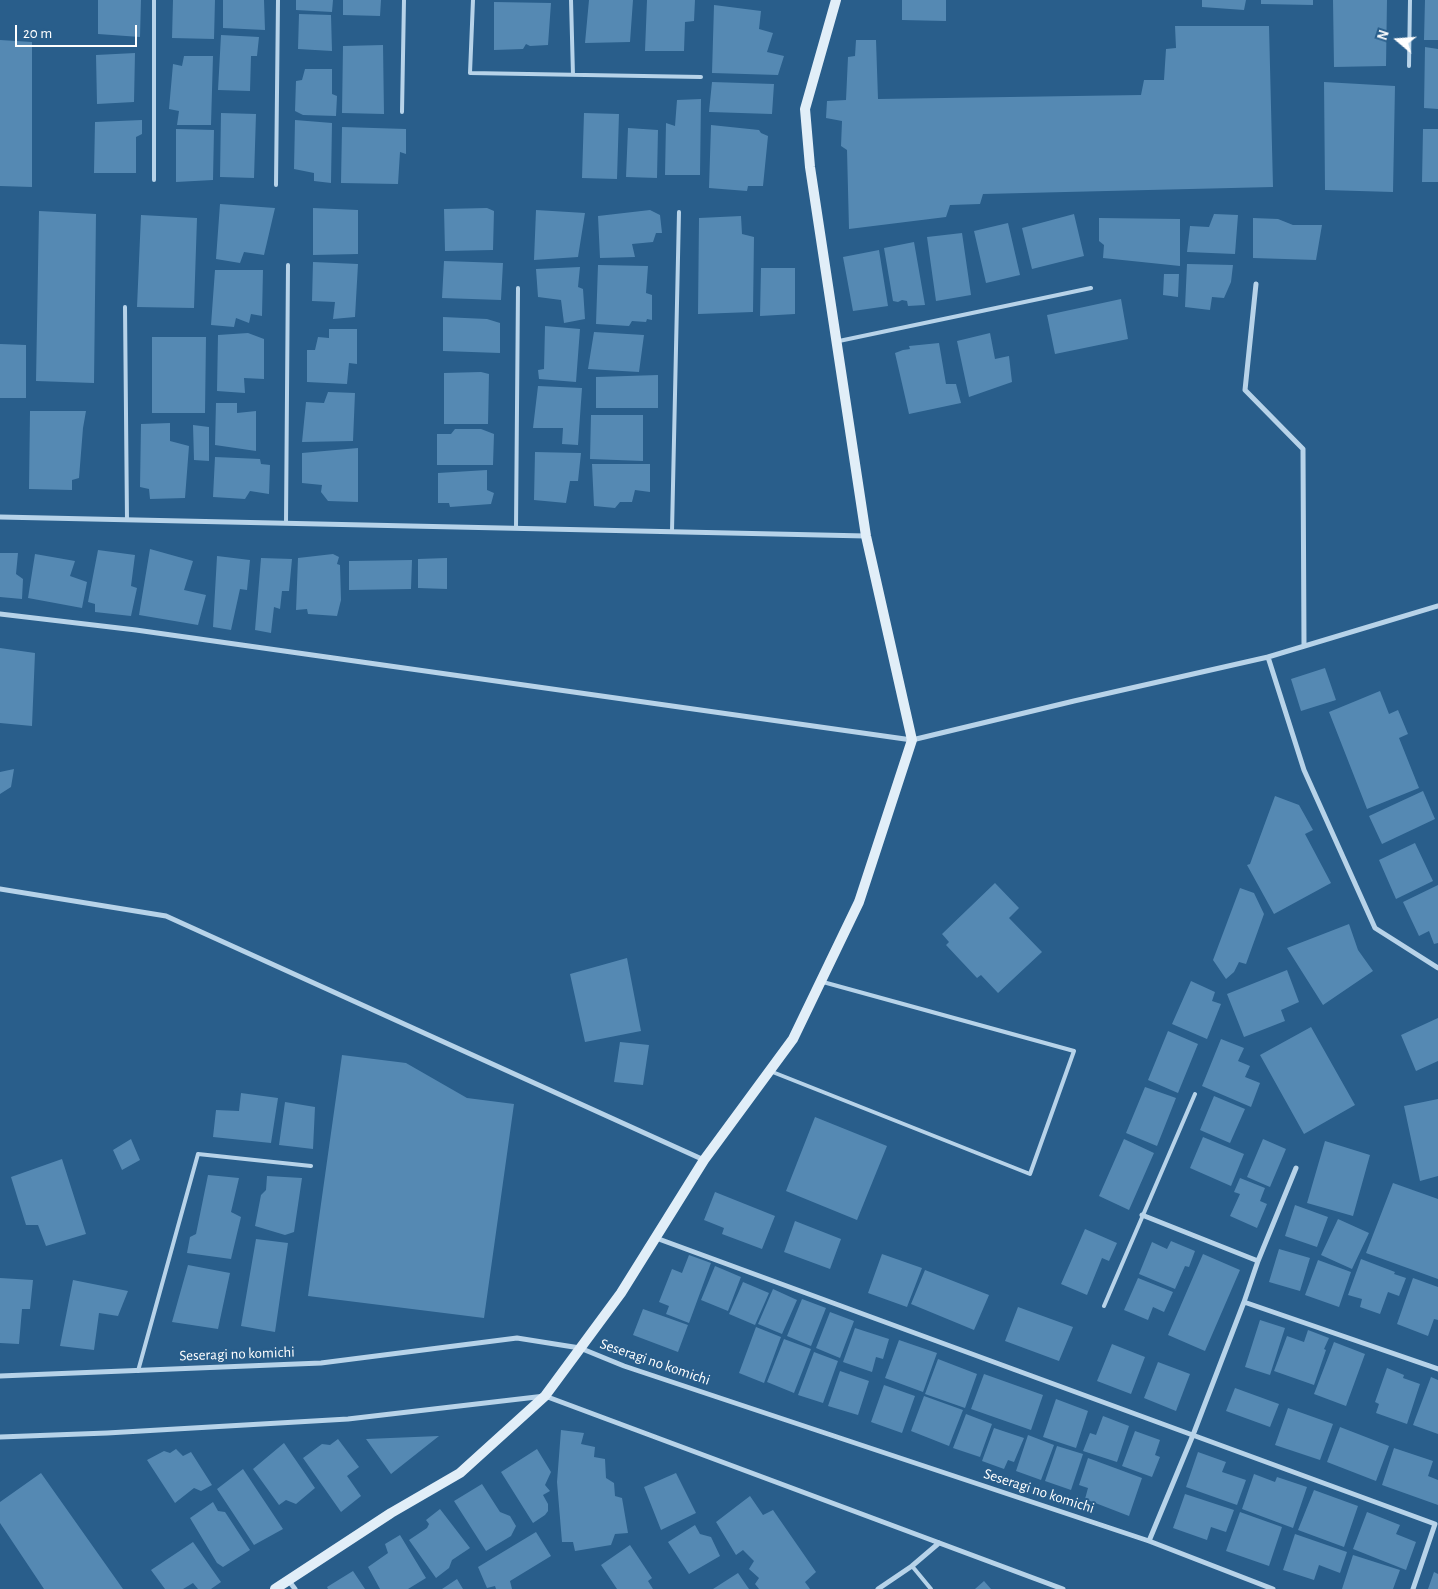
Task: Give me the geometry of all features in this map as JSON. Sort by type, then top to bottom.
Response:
[{"type":"street","points":[[275,1589],[391,1513],[460,1473],[545,1396],[621,1292],[704,1160],[793,1039],[859,902],[912,740],[866,536],[810,167],[805,109],[836,0]]},
{"type":"street","points":[[1256,284],[1245,390],[1303,449],[1304,646]]},
{"type":"street","points":[[0,517],[866,536]]},
{"type":"street","points":[[0,614],[136,630],[912,740],[1268,657],[1438,606]]},
{"type":"street","points":[[1268,657],[1304,770],[1374,928],[1438,968]]},
{"type":"street","points":[[0,888],[166,916],[704,1160]]},
{"type":"street","points":[[1149,1541],[1194,1435],[1258,1261],[1296,1168]]},
{"type":"street","points":[[1142,1215],[1258,1261]]},
{"type":"street","points":[[656,1238],[1435,1524],[1413,1589]]},
{"type":"street","points":[[1244,1302],[1438,1369]]},
{"type":"street","name":"Seseragi no komichi","points":[[0,1376],[321,1363],[517,1338],[580,1348],[624,1366],[1149,1541],[1273,1589]]},
{"type":"street","points":[[0,1437],[107,1433],[348,1418],[545,1396],[1063,1589]]},
{"type":"street","points":[[878,1589],[912,1566],[939,1543]]},
{"type":"street","points":[[288,1580],[295,1589]]},
{"type":"lane","points":[[154,0],[154,180]]},
{"type":"lane","points":[[276,185],[278,0]]},
{"type":"lane","points":[[402,112],[404,0]]},
{"type":"lane","points":[[473,0],[470,73],[702,77]]},
{"type":"lane","points":[[571,0],[573,75]]},
{"type":"lane","points":[[1409,66],[1410,0]]},
{"type":"lane","points":[[672,531],[679,212]]},
{"type":"lane","points":[[286,523],[288,266]]},
{"type":"lane","points":[[516,528],[518,288]]},
{"type":"lane","points":[[836,342],[1091,288]]},
{"type":"lane","points":[[125,307],[127,520]]},
{"type":"lane","points":[[770,1071],[1030,1174],[1074,1051],[821,981]]},
{"type":"lane","points":[[1104,1306],[1195,1094]]},
{"type":"lane","points":[[138,1371],[198,1154],[311,1166]]},
{"type":"lane","points":[[912,1566],[931,1589]]},
{"type":"building","points":[[98,0],[141,0],[140,37],[98,34]]},
{"type":"building","points":[[173,0],[215,0],[214,39],[172,38]]},
{"type":"building","points":[[223,0],[264,0],[265,30],[223,28]]},
{"type":"building","points":[[296,0],[333,0],[332,12],[296,10]]},
{"type":"building","points":[[343,0],[381,0],[380,16],[343,15]]},
{"type":"building","points":[[589,0],[633,0],[630,42],[585,43]]},
{"type":"building","points":[[647,0],[695,0],[694,21],[685,22],[684,51],[645,51]]},
{"type":"building","points":[[902,0],[946,0],[946,21],[902,20]]},
{"type":"building","points":[[1202,0],[1246,0],[1244,10],[1202,7]]},
{"type":"building","points":[[1261,0],[1313,0],[1313,5],[1261,4]]},
{"type":"building","points":[[1333,0],[1387,0],[1386,66],[1334,67]]},
{"type":"building","points":[[1425,0],[1438,0],[1438,40],[1424,40]]},
{"type":"building","points":[[494,2],[551,3],[548,45],[530,46],[526,44],[523,49],[494,50]]},
{"type":"building","points":[[714,5],[761,11],[759,29],[773,33],[767,52],[784,56],[778,75],[712,73]]},
{"type":"building","points":[[299,14],[331,15],[332,51],[298,49]]},
{"type":"building","points":[[1175,26],[1269,26],[1273,187],[983,194],[980,204],[950,205],[946,217],[849,229],[847,150],[841,146],[842,121],[826,118],[827,101],[846,100],[848,57],[855,56],[856,40],[876,40],[878,99],[1141,95],[1144,80],[1164,80],[1166,49],[1176,48]]},
{"type":"building","points":[[221,35],[259,37],[257,56],[251,56],[250,91],[218,90]]},
{"type":"building","points":[[0,40],[32,42],[32,187],[0,186]]},
{"type":"building","points":[[383,45],[384,114],[342,113],[343,46]]},
{"type":"building","points":[[1425,47],[1438,49],[1438,109],[1424,108]]},
{"type":"building","points":[[135,53],[134,102],[97,104],[96,55]]},
{"type":"building","points":[[184,56],[213,56],[211,125],[177,125],[179,111],[169,109],[173,64],[182,66]]},
{"type":"building","points":[[305,69],[332,69],[332,94],[337,96],[336,116],[303,115],[295,111],[296,81],[302,80]]},
{"type":"building","points":[[712,82],[774,84],[772,114],[709,112]]},
{"type":"building","points":[[1324,82],[1395,86],[1393,192],[1325,190]]},
{"type":"building","points":[[701,99],[700,175],[665,175],[666,123],[675,126],[677,100]]},
{"type":"building","points":[[221,113],[256,114],[254,178],[220,177]]},
{"type":"building","points":[[584,113],[619,114],[617,179],[582,178]]},
{"type":"building","points":[[142,120],[142,134],[136,137],[136,173],[94,173],[95,122]]},
{"type":"building","points":[[295,120],[332,123],[331,183],[314,181],[314,173],[294,169]]},
{"type":"building","points":[[711,125],[759,130],[768,136],[763,186],[748,186],[747,191],[709,188]]},
{"type":"building","points":[[342,127],[406,129],[406,154],[400,152],[398,184],[341,183]]},
{"type":"building","points":[[628,128],[658,130],[657,178],[626,177]]},
{"type":"building","points":[[176,129],[214,130],[213,180],[176,182]]},
{"type":"building","points":[[1423,129],[1438,129],[1438,182],[1422,182]]},
{"type":"building","points":[[220,204],[275,208],[264,255],[244,252],[240,263],[216,259]]},
{"type":"building","points":[[313,208],[358,210],[358,254],[313,255]]},
{"type":"building","points":[[487,208],[494,211],[493,250],[445,251],[444,209]]},
{"type":"building","points":[[536,210],[585,213],[578,257],[534,260]]},
{"type":"building","points":[[650,210],[660,215],[662,233],[656,233],[653,242],[632,244],[635,257],[600,258],[598,216]]},
{"type":"building","points":[[39,211],[96,214],[94,383],[36,381]]},
{"type":"building","points":[[1074,214],[1084,256],[1032,269],[1022,228]]},
{"type":"building","points":[[1214,214],[1238,215],[1235,254],[1187,252],[1190,226],[1209,227]]},
{"type":"building","points":[[141,215],[197,218],[194,308],[137,307]]},
{"type":"building","points":[[741,216],[742,234],[754,237],[753,312],[698,314],[699,218]]},
{"type":"building","points":[[1099,218],[1180,219],[1180,266],[1103,258],[1104,245],[1099,241]]},
{"type":"building","points":[[1253,218],[1278,219],[1293,225],[1322,225],[1316,260],[1253,258]]},
{"type":"building","points":[[1008,223],[1020,275],[986,283],[974,231]]},
{"type":"building","points":[[962,233],[971,295],[936,301],[927,237]]},
{"type":"building","points":[[914,242],[925,305],[908,306],[907,301],[893,301],[884,248]]},
{"type":"building","points":[[879,250],[888,306],[853,311],[843,257]]},
{"type":"building","points":[[444,261],[503,263],[501,300],[442,298]]},
{"type":"building","points":[[313,262],[358,264],[355,317],[333,319],[335,302],[312,301]]},
{"type":"building","points":[[1187,264],[1233,265],[1231,282],[1224,298],[1212,297],[1210,310],[1185,307]]},
{"type":"building","points":[[598,265],[648,266],[646,293],[652,295],[652,320],[647,319],[646,322],[632,321],[629,326],[596,324]]},
{"type":"building","points":[[580,267],[578,287],[583,289],[585,319],[564,323],[561,300],[538,297],[536,269]]},
{"type":"building","points":[[761,268],[795,268],[795,314],[760,316]]},
{"type":"building","points":[[215,270],[263,270],[262,316],[251,314],[249,323],[236,318],[234,327],[211,325]]},
{"type":"building","points":[[1164,274],[1179,274],[1178,297],[1163,295]]},
{"type":"building","points":[[1121,299],[1128,339],[1055,354],[1047,315]]},
{"type":"building","points":[[443,317],[487,319],[500,323],[500,353],[443,351]]},
{"type":"building","points":[[545,326],[580,329],[576,382],[539,379],[538,370],[544,369]]},
{"type":"building","points":[[329,329],[357,329],[357,364],[349,363],[347,384],[307,382],[307,350],[315,350],[318,337],[329,338]]},
{"type":"building","points":[[594,332],[644,335],[639,372],[588,369]]},
{"type":"building","points":[[248,333],[264,339],[264,379],[244,378],[245,393],[217,391],[218,335]]},
{"type":"building","points":[[990,333],[995,359],[1009,356],[1012,382],[969,397],[957,341]]},
{"type":"building","points":[[152,337],[206,337],[205,413],[152,413]]},
{"type":"building","points":[[939,343],[946,384],[956,384],[961,403],[909,414],[895,353],[910,349],[909,346]]},
{"type":"building","points":[[0,344],[26,345],[26,398],[0,398]]},
{"type":"building","points":[[481,372],[489,374],[488,424],[444,424],[444,373]]},
{"type":"building","points":[[658,375],[658,408],[596,408],[596,377]]},
{"type":"building","points":[[538,386],[582,388],[578,445],[562,444],[563,428],[533,428]]},
{"type":"building","points":[[328,392],[355,393],[353,441],[302,442],[306,402],[324,403]]},
{"type":"building","points":[[216,403],[237,403],[237,413],[256,411],[256,451],[215,445]]},
{"type":"building","points":[[30,411],[86,411],[79,478],[72,480],[72,490],[29,489]]},
{"type":"building","points":[[591,415],[643,415],[643,461],[590,459]]},
{"type":"building","points":[[170,423],[170,441],[189,446],[185,498],[150,499],[149,489],[140,487],[141,424]]},
{"type":"building","points":[[193,425],[209,427],[209,461],[194,460]]},
{"type":"building","points":[[455,429],[481,429],[494,434],[493,465],[437,465],[437,434],[451,434]]},
{"type":"building","points":[[358,448],[358,502],[328,501],[321,492],[322,485],[302,483],[302,453]]},
{"type":"building","points":[[535,452],[581,453],[578,481],[570,481],[566,503],[534,500]]},
{"type":"building","points":[[215,457],[260,459],[261,464],[270,465],[269,494],[250,491],[245,499],[213,497]]},
{"type":"building","points":[[592,464],[650,464],[650,492],[635,490],[632,502],[620,502],[615,508],[594,506]]},
{"type":"building","points":[[487,470],[487,490],[494,493],[491,504],[450,507],[449,503],[438,503],[438,473]]},
{"type":"building","points":[[150,549],[193,561],[184,590],[206,595],[198,625],[139,615]]},
{"type":"building","points":[[98,550],[135,555],[131,586],[137,588],[131,616],[95,612],[95,604],[88,602]]},
{"type":"building","points":[[0,553],[18,553],[16,574],[23,579],[22,599],[0,597]]},
{"type":"building","points":[[35,554],[75,561],[70,576],[87,582],[82,608],[28,598]]},
{"type":"building","points":[[333,554],[339,557],[337,564],[340,565],[341,600],[337,616],[308,614],[307,609],[296,610],[298,558]]},
{"type":"building","points":[[217,556],[250,560],[247,590],[240,589],[231,630],[213,627]]},
{"type":"building","points":[[261,558],[292,559],[289,591],[282,591],[280,609],[274,607],[271,633],[255,630]]},
{"type":"building","points":[[447,558],[447,589],[418,588],[418,559]]},
{"type":"building","points":[[412,560],[411,589],[349,590],[349,561]]},
{"type":"building","points":[[0,648],[35,653],[32,726],[0,723]]},
{"type":"building","points":[[1325,668],[1336,700],[1301,711],[1291,679]]},
{"type":"building","points":[[1380,691],[1389,714],[1398,710],[1408,734],[1399,738],[1419,788],[1367,809],[1329,712]]},
{"type":"building","points":[[14,769],[11,787],[0,794],[0,772]]},
{"type":"building","points":[[1423,791],[1435,819],[1382,844],[1369,816]]},
{"type":"building","points":[[1275,796],[1299,805],[1313,830],[1305,834],[1331,883],[1274,914],[1247,865],[1250,864]]},
{"type":"building","points":[[1415,843],[1433,881],[1396,899],[1379,860]]},
{"type":"building","points":[[995,883],[1019,908],[1009,918],[1042,952],[998,993],[981,975],[977,978],[946,945],[949,942],[942,934]]},
{"type":"building","points":[[1438,885],[1438,943],[1434,944],[1429,931],[1419,936],[1403,902]]},
{"type":"building","points":[[1240,888],[1254,893],[1264,914],[1246,964],[1239,962],[1234,972],[1226,979],[1213,960]]},
{"type":"building","points":[[1349,924],[1358,950],[1373,971],[1323,1005],[1287,948]]},
{"type":"building","points":[[627,958],[641,1031],[585,1042],[570,974]]},
{"type":"building","points":[[1287,970],[1299,1002],[1281,1010],[1285,1021],[1244,1037],[1227,994]]},
{"type":"building","points":[[1191,981],[1215,992],[1212,1001],[1221,1004],[1207,1039],[1172,1024]]},
{"type":"building","points":[[1438,1018],[1438,1061],[1416,1071],[1401,1035]]},
{"type":"building","points":[[1311,1027],[1355,1105],[1304,1134],[1260,1055]]},
{"type":"building","points":[[1168,1031],[1198,1044],[1178,1093],[1148,1080]]},
{"type":"building","points":[[1221,1039],[1244,1048],[1238,1061],[1250,1066],[1245,1077],[1260,1083],[1251,1107],[1202,1086]]},
{"type":"building","points":[[620,1042],[649,1045],[643,1085],[614,1082]]},
{"type":"building","points":[[342,1055],[406,1063],[467,1098],[514,1104],[484,1318],[308,1296]]},
{"type":"building","points":[[1145,1087],[1176,1098],[1157,1146],[1126,1133]]},
{"type":"building","points":[[241,1093],[278,1098],[271,1143],[213,1137],[216,1110],[239,1111]]},
{"type":"building","points":[[1214,1096],[1245,1109],[1230,1143],[1200,1130]]},
{"type":"building","points":[[1438,1099],[1438,1176],[1420,1181],[1404,1106]]},
{"type":"building","points":[[285,1102],[315,1107],[313,1149],[279,1145]]},
{"type":"building","points":[[815,1117],[887,1146],[857,1220],[786,1191]]},
{"type":"building","points":[[1203,1137],[1244,1154],[1231,1186],[1190,1168]]},
{"type":"building","points":[[131,1139],[140,1160],[122,1170],[113,1150]]},
{"type":"building","points":[[1124,1139],[1154,1153],[1129,1210],[1099,1196]]},
{"type":"building","points":[[1263,1139],[1286,1149],[1270,1187],[1247,1177]]},
{"type":"building","points":[[1325,1141],[1370,1155],[1353,1216],[1307,1203]]},
{"type":"building","points":[[62,1159],[86,1234],[46,1246],[38,1225],[26,1225],[11,1177]]},
{"type":"building","points":[[208,1175],[239,1178],[231,1212],[241,1217],[231,1259],[187,1253],[190,1237],[196,1234]]},
{"type":"building","points":[[267,1176],[302,1178],[294,1232],[285,1235],[255,1226],[261,1195],[266,1190]]},
{"type":"building","points":[[1240,1178],[1265,1188],[1260,1201],[1267,1204],[1257,1228],[1230,1216],[1240,1194],[1234,1192]]},
{"type":"building","points":[[1393,1183],[1438,1199],[1438,1279],[1366,1253]]},
{"type":"building","points":[[715,1192],[775,1216],[762,1249],[722,1234],[724,1228],[704,1220]]},
{"type":"building","points":[[1295,1205],[1328,1217],[1317,1247],[1285,1236]]},
{"type":"building","points":[[1338,1219],[1369,1233],[1352,1269],[1321,1255]]},
{"type":"building","points":[[795,1221],[841,1239],[830,1269],[784,1252]]},
{"type":"building","points":[[1085,1229],[1117,1243],[1109,1261],[1102,1258],[1087,1295],[1061,1284]]},
{"type":"building","points":[[256,1239],[288,1243],[275,1332],[241,1326]]},
{"type":"building","points":[[1171,1241],[1195,1251],[1189,1267],[1185,1266],[1175,1289],[1139,1274],[1152,1242],[1167,1249]]},
{"type":"building","points":[[1279,1249],[1310,1258],[1300,1291],[1269,1282]]},
{"type":"building","points":[[882,1254],[922,1268],[907,1307],[868,1293]]},
{"type":"building","points":[[1203,1254],[1240,1270],[1205,1351],[1168,1335]]},
{"type":"building","points":[[689,1255],[711,1263],[689,1323],[666,1314],[669,1306],[659,1302],[672,1269],[682,1273]]},
{"type":"building","points":[[1361,1259],[1406,1278],[1399,1296],[1388,1292],[1380,1314],[1360,1307],[1362,1299],[1348,1295]]},
{"type":"building","points":[[1318,1260],[1351,1272],[1339,1307],[1305,1295]]},
{"type":"building","points":[[188,1265],[230,1273],[218,1329],[172,1322]]},
{"type":"building","points":[[715,1266],[741,1277],[728,1311],[701,1300]]},
{"type":"building","points":[[925,1270],[989,1295],[974,1330],[911,1304]]},
{"type":"building","points":[[0,1278],[33,1280],[30,1309],[22,1309],[19,1344],[0,1343]]},
{"type":"building","points":[[1138,1278],[1173,1292],[1164,1312],[1153,1307],[1148,1320],[1124,1310]]},
{"type":"building","points":[[1413,1278],[1438,1287],[1438,1320],[1434,1319],[1428,1336],[1397,1324]]},
{"type":"building","points":[[73,1280],[128,1291],[118,1316],[99,1313],[94,1350],[60,1346]]},
{"type":"building","points":[[743,1282],[769,1293],[755,1325],[729,1314]]},
{"type":"building","points":[[773,1289],[797,1300],[782,1334],[758,1324]]},
{"type":"building","points":[[802,1299],[826,1308],[811,1346],[787,1336]]},
{"type":"building","points":[[1018,1307],[1073,1327],[1059,1361],[1005,1341]]},
{"type":"building","points":[[643,1309],[688,1325],[678,1352],[633,1335]]},
{"type":"building","points":[[830,1312],[854,1321],[840,1358],[816,1348]]},
{"type":"building","points":[[1260,1320],[1285,1328],[1270,1375],[1245,1367]]},
{"type":"building","points":[[756,1327],[781,1337],[764,1383],[739,1373]]},
{"type":"building","points":[[855,1328],[889,1339],[883,1359],[876,1357],[872,1372],[843,1362]]},
{"type":"building","points":[[1308,1330],[1329,1338],[1314,1385],[1274,1371],[1287,1336],[1304,1342]]},
{"type":"building","points":[[784,1339],[811,1349],[794,1393],[767,1382]]},
{"type":"building","points":[[899,1340],[937,1353],[923,1392],[885,1378]]},
{"type":"building","points":[[1334,1342],[1365,1354],[1346,1406],[1314,1394]]},
{"type":"building","points":[[1112,1344],[1145,1357],[1131,1394],[1097,1381]]},
{"type":"building","points":[[814,1352],[838,1361],[823,1403],[798,1395]]},
{"type":"building","points":[[938,1359],[977,1374],[965,1408],[925,1394]]},
{"type":"building","points":[[1158,1362],[1190,1374],[1176,1411],[1144,1398]]},
{"type":"building","points":[[1387,1368],[1404,1375],[1403,1378],[1420,1384],[1407,1424],[1376,1413],[1379,1404],[1375,1402]]},
{"type":"building","points":[[840,1371],[869,1381],[858,1415],[828,1406]]},
{"type":"building","points":[[984,1374],[1043,1395],[1031,1430],[971,1409]]},
{"type":"building","points":[[1431,1377],[1438,1380],[1438,1434],[1413,1425]]},
{"type":"building","points":[[884,1385],[915,1396],[902,1433],[871,1422]]},
{"type":"building","points":[[1235,1388],[1279,1404],[1270,1427],[1226,1411]]},
{"type":"building","points":[[924,1396],[963,1410],[949,1446],[911,1431]]},
{"type":"building","points":[[1056,1399],[1088,1411],[1076,1448],[1043,1437]]},
{"type":"building","points":[[1288,1408],[1333,1424],[1320,1460],[1275,1445]]},
{"type":"building","points":[[966,1414],[992,1424],[980,1457],[953,1448]]},
{"type":"building","points":[[1103,1416],[1129,1426],[1117,1462],[1083,1451],[1090,1433],[1096,1435]]},
{"type":"building","points":[[1340,1427],[1389,1446],[1376,1481],[1327,1462]]},
{"type":"building","points":[[994,1428],[1024,1438],[1014,1462],[1008,1460],[1004,1469],[982,1461]]},
{"type":"building","points":[[561,1430],[584,1433],[581,1444],[595,1447],[594,1457],[605,1459],[606,1478],[614,1483],[615,1496],[622,1498],[628,1533],[615,1534],[611,1545],[575,1551],[573,1542],[562,1542],[557,1482]]},
{"type":"building","points":[[1135,1431],[1160,1440],[1155,1455],[1160,1457],[1152,1477],[1122,1466]]},
{"type":"building","points":[[1028,1435],[1054,1445],[1041,1480],[1016,1471]]},
{"type":"building","points":[[439,1436],[391,1474],[366,1439]]},
{"type":"building","points":[[338,1439],[359,1467],[347,1476],[361,1496],[341,1512],[303,1458],[322,1444],[330,1445]]},
{"type":"building","points":[[284,1443],[315,1488],[296,1504],[286,1500],[279,1505],[253,1469]]},
{"type":"building","points":[[1057,1446],[1083,1454],[1071,1490],[1045,1481]]},
{"type":"building","points":[[1394,1448],[1433,1461],[1428,1476],[1438,1480],[1438,1505],[1382,1485]]},
{"type":"building","points":[[176,1449],[183,1456],[191,1452],[212,1485],[201,1491],[194,1488],[175,1503],[147,1460],[164,1451],[170,1453]]},
{"type":"building","points":[[537,1449],[551,1472],[545,1485],[550,1491],[543,1495],[548,1504],[548,1511],[533,1523],[501,1472]]},
{"type":"building","points":[[1198,1452],[1226,1462],[1222,1472],[1246,1480],[1237,1505],[1186,1487]]},
{"type":"building","points":[[1088,1458],[1142,1478],[1129,1516],[1085,1499],[1088,1488],[1079,1485]]},
{"type":"building","points":[[243,1469],[283,1529],[254,1545],[217,1489]]},
{"type":"building","points":[[41,1473],[123,1589],[44,1589],[0,1523],[0,1502]]},
{"type":"building","points":[[676,1473],[696,1513],[661,1530],[644,1487]]},
{"type":"building","points":[[1254,1474],[1275,1482],[1277,1477],[1307,1487],[1293,1528],[1242,1509]]},
{"type":"building","points":[[482,1484],[500,1512],[510,1516],[516,1526],[511,1536],[486,1551],[454,1501]]},
{"type":"building","points":[[1314,1490],[1358,1506],[1344,1547],[1298,1530]]},
{"type":"building","points":[[1185,1494],[1234,1510],[1226,1532],[1211,1527],[1207,1540],[1173,1528]]},
{"type":"building","points":[[750,1496],[763,1515],[773,1510],[816,1572],[805,1582],[810,1589],[759,1589],[755,1584],[759,1578],[749,1569],[754,1561],[743,1550],[736,1555],[716,1522]]},
{"type":"building","points":[[213,1502],[218,1511],[225,1512],[250,1550],[223,1567],[217,1563],[190,1518]]},
{"type":"building","points":[[440,1509],[470,1548],[452,1560],[449,1568],[436,1578],[409,1540],[427,1528],[429,1524],[426,1520]]},
{"type":"building","points":[[1240,1512],[1282,1527],[1269,1566],[1226,1551]]},
{"type":"building","points":[[1367,1512],[1400,1525],[1396,1534],[1416,1542],[1406,1570],[1353,1549]]},
{"type":"building","points":[[695,1525],[700,1534],[711,1537],[720,1556],[689,1574],[668,1542]]},
{"type":"building","points":[[536,1532],[551,1556],[510,1581],[512,1589],[496,1589],[495,1586],[487,1588],[478,1567]]},
{"type":"building","points":[[1295,1534],[1347,1552],[1340,1573],[1319,1565],[1314,1580],[1283,1570]]},
{"type":"building","points":[[400,1535],[426,1578],[408,1589],[380,1589],[368,1567],[388,1553],[385,1544]]},
{"type":"building","points":[[193,1542],[221,1582],[211,1589],[198,1589],[193,1583],[183,1589],[165,1589],[151,1570]]},
{"type":"building","points":[[630,1545],[652,1578],[648,1581],[653,1589],[617,1589],[601,1565]]},
{"type":"building","points":[[1353,1555],[1400,1570],[1393,1589],[1342,1589]]},
{"type":"building","points":[[353,1571],[365,1589],[328,1589],[327,1587]]},
{"type":"building","points":[[1434,1572],[1438,1574],[1438,1589],[1428,1589]]},
{"type":"building","points":[[738,1573],[749,1589],[713,1589]]},
{"type":"building","points":[[457,1579],[463,1589],[442,1589]]},
{"type":"building","points":[[984,1581],[991,1589],[975,1589]]}]
